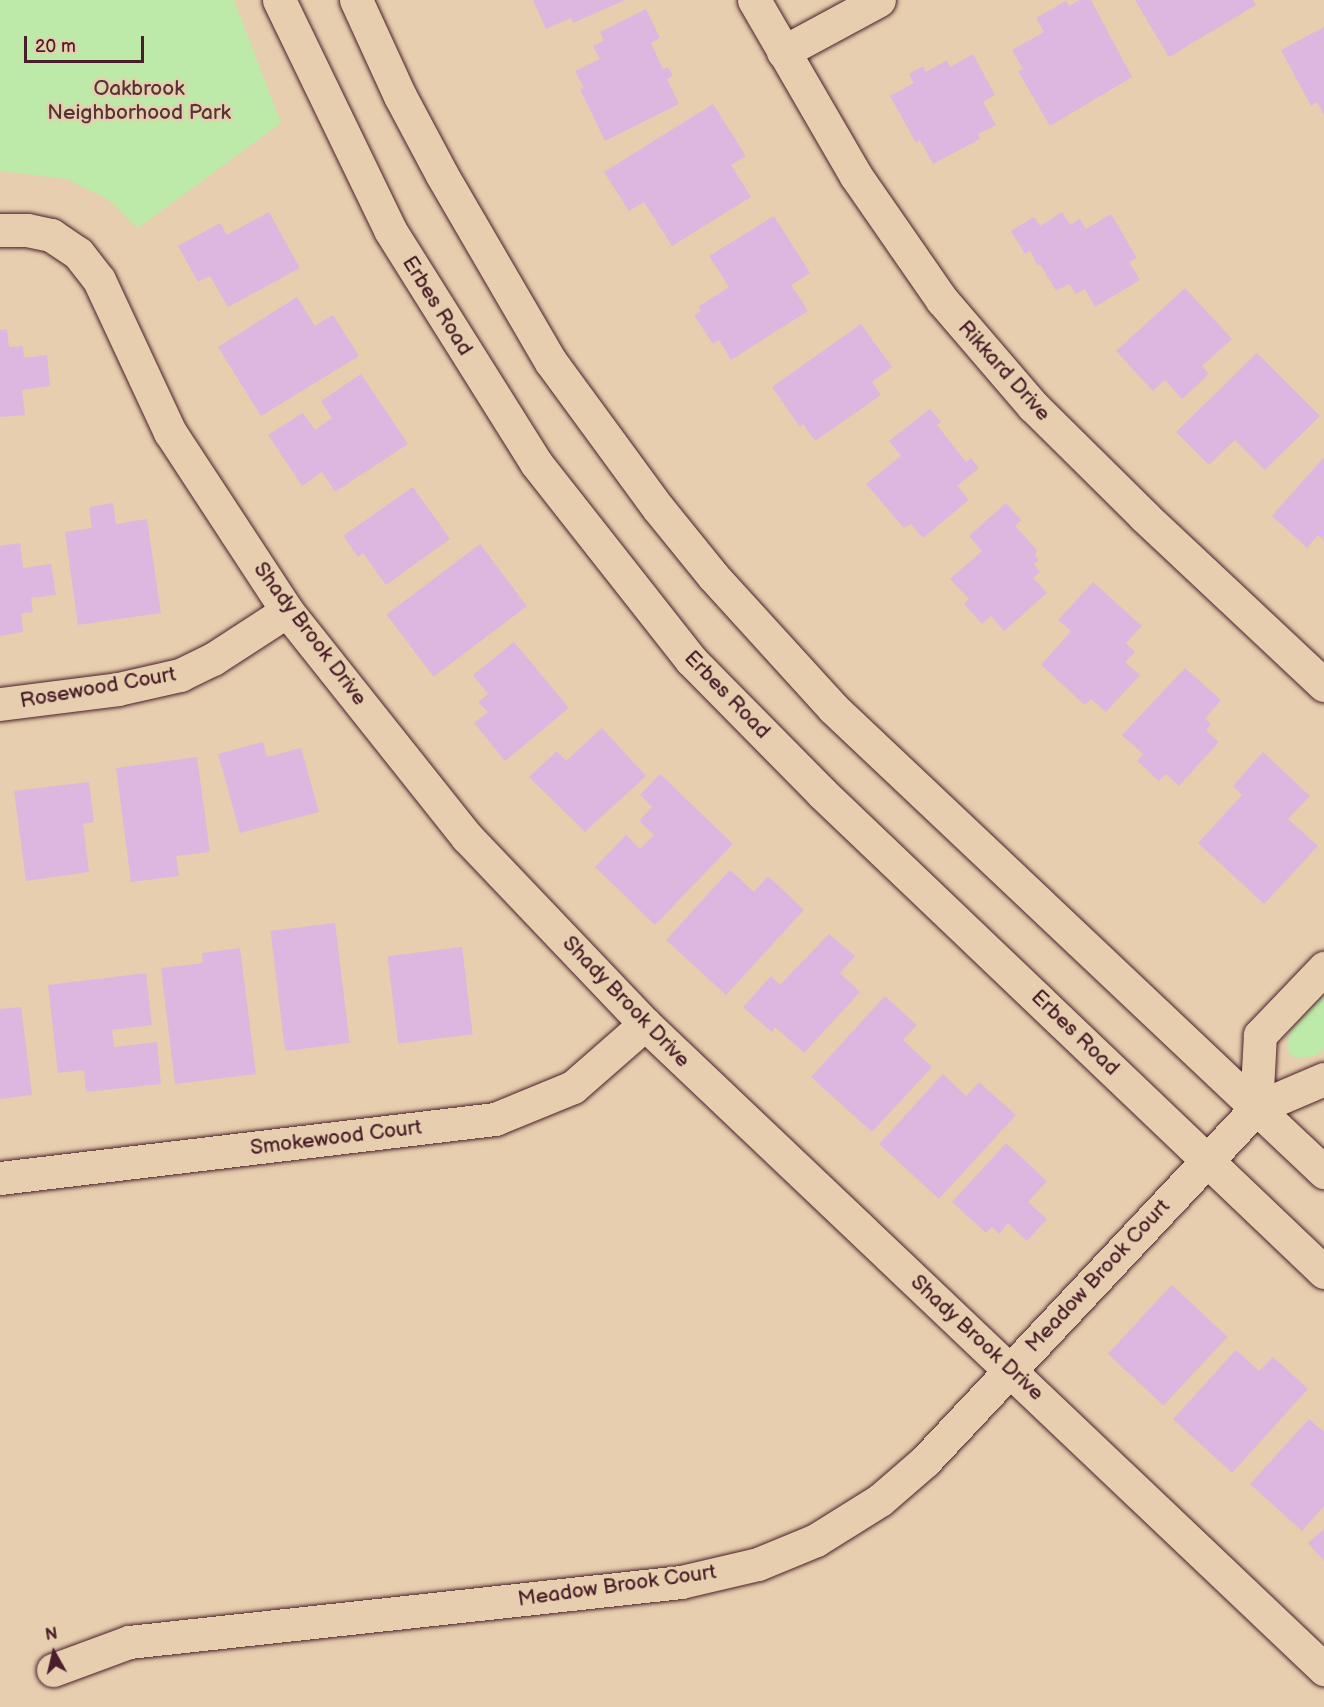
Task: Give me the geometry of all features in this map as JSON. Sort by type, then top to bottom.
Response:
[{"type":"street","name":"Erbes Road","points":[[279,0],[390,230],[536,463],[691,660],[822,793],[1324,1272]]},
{"type":"street","points":[[356,0],[400,96],[442,175],[551,362],[658,508],[713,576],[833,708],[1324,1172]]},
{"type":"street","name":"Rikkard Drive","points":[[754,0],[856,176],[942,300],[1033,406],[1144,516],[1324,685]]},
{"type":"street","points":[[783,52],[879,0]]},
{"type":"street","name":"Shady Brook Drive","points":[[0,230],[27,230],[51,236],[78,253],[99,280],[170,432],[287,610],[467,837],[645,1024],[1324,1669]]},
{"type":"street","name":"Rosewood Court","points":[[0,704],[118,689],[180,675],[213,659],[287,610]]},
{"type":"street","points":[[1256,1108],[1260,1035],[1324,968]]},
{"type":"street","name":"Smokewood Court","points":[[0,1178],[495,1119],[573,1087],[645,1024]]},
{"type":"street","name":"Meadow Brook Court","points":[[53,1670],[129,1642],[681,1582],[758,1564],[816,1540],[880,1500],[925,1461],[1256,1108],[1324,1079]]},
{"type":"green space","name":"Oakbrook Neighborhood Park","points":[[0,0],[234,0],[281,123],[138,228],[107,199],[67,179],[0,171]]},
{"type":"green space","points":[[1324,995],[1324,1049],[1316,1056],[1294,1058],[1287,1050],[1289,1033]]},
{"type":"building","points":[[533,0],[625,0],[573,23],[571,18],[546,29]]},
{"type":"building","points":[[1079,0],[1091,0],[1132,77],[1050,126],[1018,71],[1023,69],[1012,50],[1044,32],[1036,18],[1066,1],[1069,6]]},
{"type":"building","points":[[1135,0],[1253,0],[1256,5],[1169,57]]},
{"type":"building","points":[[646,9],[660,38],[651,43],[663,69],[668,67],[673,76],[667,79],[679,104],[605,141],[580,89],[584,88],[575,71],[600,59],[593,46],[604,41],[600,32]]},
{"type":"building","points":[[1324,27],[1324,115],[1317,102],[1311,106],[1281,50]]},
{"type":"building","points":[[973,54],[995,95],[983,102],[996,125],[978,134],[980,139],[933,164],[920,140],[916,143],[890,96],[914,83],[909,74],[923,66],[926,72],[947,60],[950,67]]},
{"type":"building","points":[[713,104],[746,156],[731,165],[751,197],[672,246],[644,202],[629,211],[604,172]]},
{"type":"building","points":[[269,212],[300,268],[228,307],[210,276],[198,282],[178,246],[220,223],[227,235]]},
{"type":"building","points":[[1062,212],[1070,225],[1080,219],[1086,229],[1111,214],[1137,258],[1129,262],[1140,280],[1095,307],[1085,289],[1076,294],[1069,284],[1056,291],[1040,264],[1038,266],[1030,251],[1025,254],[1011,231],[1034,217],[1040,226]]},
{"type":"building","points":[[774,216],[810,273],[791,285],[808,311],[731,360],[719,340],[713,344],[694,315],[701,311],[698,307],[729,287],[709,256]]},
{"type":"building","points":[[1185,288],[1232,339],[1202,366],[1209,374],[1182,399],[1165,380],[1153,391],[1116,351]]},
{"type":"building","points":[[297,297],[315,326],[333,315],[359,356],[261,416],[218,347]]},
{"type":"building","points":[[861,324],[892,367],[872,382],[881,395],[815,441],[803,424],[800,427],[772,387]]},
{"type":"building","points":[[7,329],[9,347],[23,346],[24,358],[47,355],[50,386],[22,390],[25,415],[0,417],[0,330]]},
{"type":"building","points":[[1257,353],[1320,416],[1265,470],[1235,440],[1209,465],[1176,432]]},
{"type":"building","points":[[361,374],[408,444],[335,492],[322,472],[302,486],[268,435],[303,413],[315,430],[332,418],[321,401]]},
{"type":"building","points":[[930,409],[941,422],[937,425],[966,462],[971,458],[979,468],[957,486],[969,500],[923,538],[911,524],[904,528],[866,484],[901,456],[889,441]]},
{"type":"building","points":[[1324,457],[1324,541],[1318,535],[1307,548],[1272,516]]},
{"type":"building","points":[[413,487],[450,539],[386,585],[363,553],[358,557],[343,536]]},
{"type":"building","points":[[113,503],[116,524],[147,519],[161,613],[78,625],[65,532],[92,528],[89,507]]},
{"type":"building","points":[[1006,503],[1021,520],[1015,526],[1037,550],[1035,555],[1039,560],[1034,564],[1040,572],[1033,578],[1047,593],[1004,631],[991,616],[982,624],[964,604],[969,599],[950,579],[982,551],[969,536]]},
{"type":"building","points":[[20,543],[23,568],[51,564],[56,595],[31,598],[33,612],[21,613],[23,632],[0,636],[0,546]]},
{"type":"building","points":[[480,544],[527,606],[434,677],[387,614]]},
{"type":"building","points":[[1093,582],[1142,626],[1126,643],[1135,652],[1125,662],[1140,675],[1106,712],[1091,699],[1085,705],[1041,665],[1071,631],[1058,620]]},
{"type":"building","points":[[514,642],[569,708],[505,761],[474,723],[488,712],[478,702],[488,694],[473,675]]},
{"type":"building","points":[[1185,668],[1221,700],[1205,719],[1211,724],[1206,730],[1219,742],[1179,786],[1166,774],[1159,781],[1137,761],[1143,754],[1122,735]]},
{"type":"building","points":[[602,728],[646,776],[585,832],[529,777],[557,751],[566,761]]},
{"type":"building","points":[[263,742],[267,757],[301,748],[319,812],[240,833],[218,754]]},
{"type":"building","points":[[1263,752],[1310,796],[1288,819],[1318,846],[1264,904],[1198,843],[1242,795],[1233,786]]},
{"type":"building","points":[[197,757],[210,852],[176,856],[179,876],[131,882],[116,768]]},
{"type":"building","points":[[660,774],[733,844],[655,925],[595,867],[626,835],[640,849],[654,835],[639,821],[652,807],[640,795]]},
{"type":"building","points":[[89,782],[94,822],[83,824],[89,872],[26,881],[14,791]]},
{"type":"building","points":[[730,870],[754,892],[768,876],[804,910],[726,995],[666,940]]},
{"type":"building","points":[[335,923],[350,1043],[285,1051],[270,931]]},
{"type":"building","points":[[829,934],[855,956],[840,973],[860,992],[804,1053],[775,1027],[772,1032],[743,1007],[771,976],[780,985]]},
{"type":"building","points":[[462,947],[473,1034],[398,1043],[388,956]]},
{"type":"building","points":[[240,948],[256,1074],[175,1084],[161,968],[203,963],[202,953]]},
{"type":"building","points":[[146,973],[152,1025],[112,1030],[114,1047],[157,1042],[161,1084],[86,1092],[84,1070],[58,1073],[48,985]]},
{"type":"building","points":[[885,996],[917,1025],[903,1040],[932,1067],[872,1132],[811,1077]]},
{"type":"building","points":[[21,1007],[32,1095],[0,1099],[0,1009]]},
{"type":"building","points":[[943,1074],[966,1096],[979,1082],[1016,1115],[939,1199],[879,1144]]},
{"type":"building","points":[[1006,1143],[1047,1181],[1028,1202],[1047,1219],[1027,1241],[1008,1223],[999,1234],[992,1227],[986,1233],[952,1202]]},
{"type":"building","points":[[1172,1285],[1228,1337],[1163,1406],[1108,1354]]},
{"type":"building","points":[[1236,1350],[1259,1371],[1273,1357],[1308,1389],[1232,1473],[1173,1419]]},
{"type":"building","points":[[1309,1419],[1324,1432],[1324,1506],[1302,1531],[1250,1484]]},
{"type":"building","points":[[1324,1529],[1324,1561],[1308,1543]]}]
